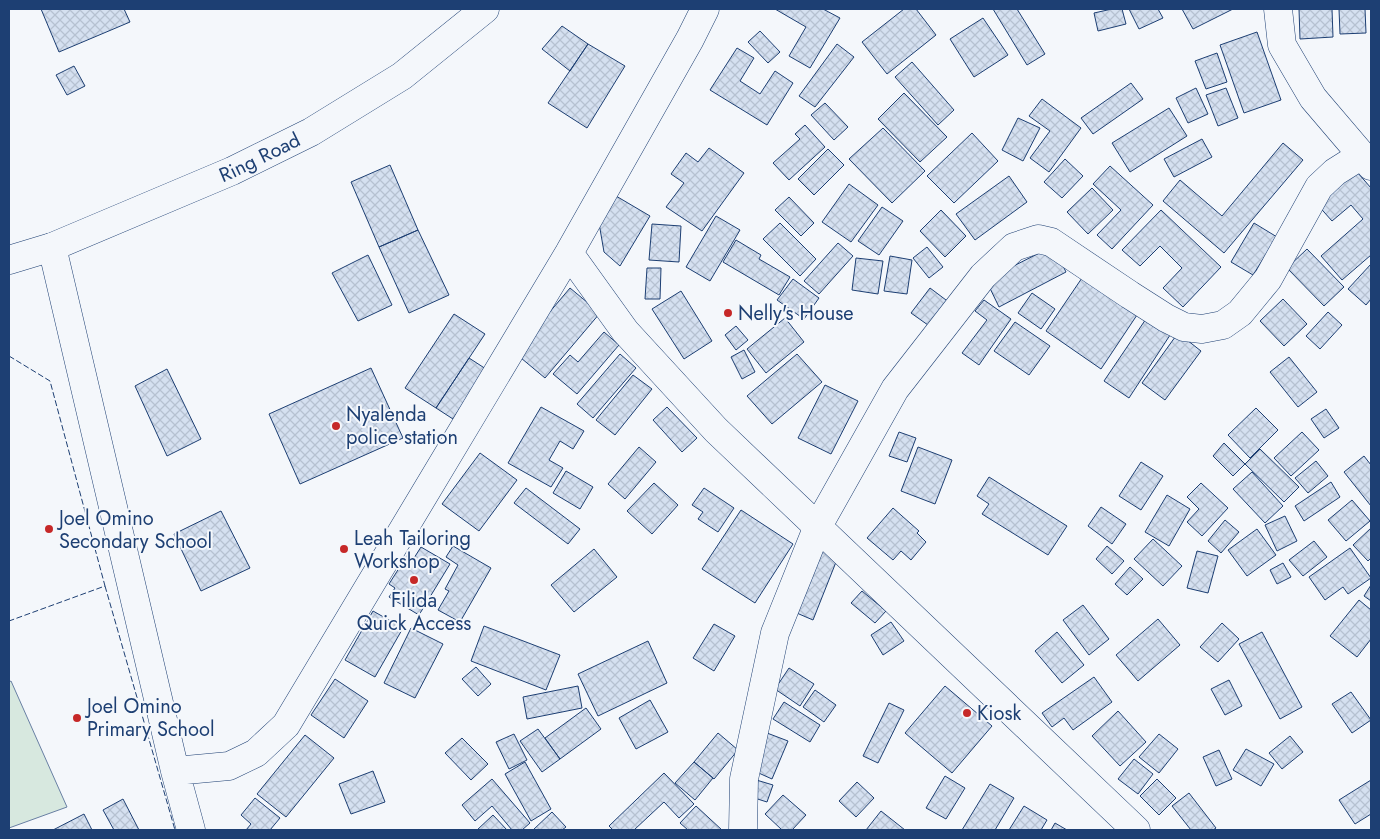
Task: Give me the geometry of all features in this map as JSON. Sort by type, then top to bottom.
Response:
[{"type":"street","name":"Ring Road","points":[[9,260],[52,247],[232,171],[311,132],[402,76],[485,9]]},
{"type":"street","points":[[175,771],[229,766],[256,753],[286,726],[569,253],[690,39],[704,9]]},
{"type":"street","points":[[743,830],[744,779],[775,633],[818,526],[895,389],[983,276],[1014,247],[1038,239],[1051,242],[1137,300],[1184,327],[1202,329],[1222,325],[1240,313],[1268,279],[1319,187],[1335,172],[1366,160],[1312,98],[1282,45],[1278,9]]},
{"type":"street","points":[[52,247],[175,771],[191,830]]},
{"type":"street","points":[[569,253],[625,331],[716,430],[1136,830]]},
{"type":"shaded area","points":[[11,681],[67,807],[9,828],[9,682]]},
{"type":"building","points":[[41,9],[124,9],[130,22],[59,52]]},
{"type":"building","points":[[775,9],[823,9],[840,18],[810,68],[789,56],[806,27]]},
{"type":"building","points":[[904,9],[916,9],[936,35],[887,74],[862,42]]},
{"type":"building","points":[[993,9],[1017,9],[1045,54],[1027,65]]},
{"type":"building","points":[[1122,9],[1126,24],[1098,31],[1094,13]]},
{"type":"building","points":[[1129,9],[1158,9],[1163,18],[1139,29]]},
{"type":"building","points":[[1182,9],[1233,9],[1193,29]]},
{"type":"building","points":[[1299,9],[1332,9],[1333,37],[1300,39]]},
{"type":"building","points":[[1339,9],[1365,9],[1366,33],[1340,34]]},
{"type":"building","points":[[983,18],[1008,55],[974,77],[950,39]]},
{"type":"building","points":[[562,26],[588,44],[570,71],[542,49]]},
{"type":"building","points":[[760,31],[780,52],[768,63],[748,42]]},
{"type":"building","points":[[1257,32],[1281,100],[1244,113],[1220,45]]},
{"type":"building","points":[[588,44],[625,66],[587,128],[548,103]]},
{"type":"building","points":[[837,44],[854,57],[815,107],[799,96]]},
{"type":"building","points":[[737,48],[754,58],[740,81],[760,94],[775,71],[793,83],[767,125],[710,90]]},
{"type":"building","points":[[1217,53],[1227,82],[1206,89],[1195,61]]},
{"type":"building","points":[[912,62],[954,110],[938,125],[895,77]]},
{"type":"building","points":[[74,66],[85,86],[67,95],[56,75]]},
{"type":"building","points":[[1131,83],[1143,99],[1093,134],[1081,118]]},
{"type":"building","points":[[1196,88],[1208,114],[1188,123],[1176,98]]},
{"type":"building","points":[[1226,88],[1238,118],[1218,126],[1206,95]]},
{"type":"building","points":[[904,93],[947,137],[920,162],[878,119]]},
{"type":"building","points":[[1042,99],[1081,128],[1049,172],[1030,158],[1050,131],[1029,116]]},
{"type":"building","points":[[825,103],[848,127],[834,140],[811,115]]},
{"type":"building","points":[[1169,108],[1187,136],[1130,172],[1112,143]]},
{"type":"building","points":[[1018,118],[1040,128],[1023,161],[1002,150]]},
{"type":"building","points":[[805,125],[825,147],[789,180],[773,163],[800,139],[795,134]]},
{"type":"building","points":[[883,128],[925,171],[892,203],[849,159]]},
{"type":"building","points":[[972,133],[998,161],[954,203],[927,176]]},
{"type":"building","points":[[1202,139],[1212,157],[1174,177],[1164,159]]},
{"type":"building","points":[[1283,143],[1303,160],[1224,253],[1163,201],[1180,180],[1222,216]]},
{"type":"building","points":[[709,148],[744,173],[702,231],[666,207],[684,183],[671,174],[686,153],[698,162]]},
{"type":"building","points":[[828,149],[844,165],[814,195],[798,179]]},
{"type":"building","points":[[1065,159],[1083,176],[1062,198],[1044,182]]},
{"type":"building","points":[[390,165],[418,230],[379,247],[351,182]]},
{"type":"building","points":[[1351,165],[1371,188],[1371,255],[1342,280],[1321,256],[1363,219],[1351,205],[1332,221],[1316,203]]},
{"type":"building","points":[[1110,166],[1153,205],[1112,249],[1097,235],[1121,210],[1093,184]]},
{"type":"building","points":[[1009,176],[1027,202],[975,240],[956,214]]},
{"type":"building","points":[[849,184],[878,205],[851,242],[822,222]]},
{"type":"building","points":[[1092,188],[1113,210],[1088,234],[1067,212]]},
{"type":"building","points":[[616,196],[650,216],[620,266],[604,252],[599,223]]},
{"type":"building","points":[[789,197],[814,223],[801,236],[775,210]]},
{"type":"building","points":[[882,207],[903,221],[879,255],[858,241]]},
{"type":"building","points":[[941,210],[966,236],[945,257],[920,231]]},
{"type":"building","points":[[1161,210],[1221,267],[1183,307],[1163,288],[1182,268],[1160,246],[1140,266],[1122,250]]},
{"type":"building","points":[[716,216],[740,230],[710,281],[686,267]]},
{"type":"building","points":[[780,223],[816,259],[800,276],[763,239]]},
{"type":"building","points":[[1254,223],[1277,237],[1253,275],[1231,262]]},
{"type":"building","points":[[652,224],[681,226],[679,262],[649,260]]},
{"type":"building","points":[[418,230],[449,295],[409,313],[379,247]]},
{"type":"building","points":[[736,240],[761,255],[759,259],[790,277],[779,295],[723,262]]},
{"type":"building","points":[[838,243],[853,256],[819,294],[804,281]]},
{"type":"building","points":[[1053,246],[1066,272],[999,307],[986,280]]},
{"type":"building","points":[[927,247],[943,267],[929,278],[913,258]]},
{"type":"building","points":[[1307,249],[1344,287],[1324,306],[1287,268]]},
{"type":"building","points":[[368,255],[392,305],[358,321],[332,273]]},
{"type":"building","points":[[890,256],[912,260],[907,294],[884,291]]},
{"type":"building","points":[[856,258],[883,261],[878,294],[852,290]]},
{"type":"building","points":[[1371,264],[1371,299],[1366,305],[1348,289]]},
{"type":"building","points":[[647,268],[661,268],[660,299],[645,299]]},
{"type":"building","points":[[1084,275],[1139,312],[1101,369],[1046,331]]},
{"type":"building","points":[[793,279],[819,298],[804,319],[777,300]]},
{"type":"building","points":[[570,288],[600,313],[545,378],[515,353]]},
{"type":"building","points":[[930,288],[954,306],[935,330],[911,313]]},
{"type":"building","points":[[681,291],[712,341],[684,359],[652,309]]},
{"type":"building","points":[[1032,293],[1055,309],[1041,329],[1018,313]]},
{"type":"building","points":[[1283,299],[1307,324],[1284,346],[1260,321]]},
{"type":"building","points":[[984,300],[1011,319],[979,365],[962,353],[987,320],[975,311]]},
{"type":"building","points":[[1328,312],[1342,325],[1320,349],[1306,336]]},
{"type":"building","points":[[1150,313],[1174,329],[1129,398],[1104,381]]},
{"type":"building","points":[[454,314],[485,334],[436,408],[405,388]]},
{"type":"building","points":[[785,318],[804,342],[766,373],[747,349]]},
{"type":"building","points":[[1015,322],[1050,346],[1029,375],[994,351]]},
{"type":"building","points":[[736,326],[748,340],[736,350],[725,335]]},
{"type":"building","points":[[604,332],[619,345],[577,394],[553,374],[570,355],[578,362]]},
{"type":"building","points":[[1178,333],[1201,351],[1165,400],[1142,383]]},
{"type":"building","points":[[744,350],[755,372],[742,379],[731,357]]},
{"type":"building","points":[[620,354],[636,368],[593,418],[577,404]]},
{"type":"building","points":[[797,354],[822,382],[772,424],[747,396]]},
{"type":"building","points":[[1289,357],[1317,392],[1298,407],[1270,372]]},
{"type":"building","points":[[469,358],[486,369],[453,419],[436,408]]},
{"type":"building","name":"Nyalenda police station","points":[[371,368],[403,438],[300,484],[269,414]]},
{"type":"building","points":[[167,369],[201,439],[167,456],[135,386]]},
{"type":"building","points":[[633,375],[652,389],[615,435],[596,420]]},
{"type":"building","points":[[825,385],[858,401],[831,454],[798,438]]},
{"type":"building","points":[[541,407],[584,431],[573,449],[560,441],[549,460],[563,468],[551,487],[508,463]]},
{"type":"building","points":[[667,407],[697,438],[682,452],[653,420]]},
{"type":"building","points":[[1256,408],[1278,430],[1250,458],[1228,435]]},
{"type":"building","points":[[1326,409],[1339,428],[1324,438],[1311,419]]},
{"type":"building","points":[[899,432],[916,438],[907,462],[889,456]]},
{"type":"building","points":[[1302,432],[1319,450],[1291,476],[1274,458]]},
{"type":"building","points":[[1224,443],[1245,464],[1233,476],[1213,456]]},
{"type":"building","points":[[639,447],[656,462],[625,499],[608,484]]},
{"type":"building","points":[[918,447],[952,460],[935,504],[901,491]]},
{"type":"building","points":[[1260,449],[1299,487],[1284,502],[1245,464]]},
{"type":"building","points":[[480,453],[517,480],[479,531],[442,504]]},
{"type":"building","points":[[1364,456],[1371,465],[1371,506],[1344,472]]},
{"type":"building","points":[[1316,461],[1328,476],[1308,493],[1295,478]]},
{"type":"building","points":[[1141,462],[1163,476],[1141,510],[1119,496]]},
{"type":"building","points":[[566,471],[593,487],[580,509],[553,493]]},
{"type":"building","points":[[1252,472],[1283,506],[1265,523],[1233,489]]},
{"type":"building","points":[[989,477],[1067,526],[1048,555],[982,514],[989,504],[977,496]]},
{"type":"building","points":[[1331,482],[1340,497],[1304,521],[1295,506]]},
{"type":"building","points":[[654,483],[678,505],[652,534],[627,511]]},
{"type":"building","points":[[1201,483],[1228,508],[1202,536],[1187,522],[1199,509],[1187,497]]},
{"type":"building","points":[[526,488],[580,529],[568,544],[514,503]]},
{"type":"building","points":[[704,488],[734,508],[718,532],[698,519],[703,512],[692,505]]},
{"type":"building","points":[[1167,495],[1190,509],[1169,546],[1145,532]]},
{"type":"building","points":[[1352,500],[1370,521],[1346,541],[1328,520]]},
{"type":"building","points":[[1101,507],[1126,524],[1112,544],[1088,526]]},
{"type":"building","points":[[893,508],[919,531],[917,533],[926,542],[911,560],[901,551],[893,560],[867,538]]},
{"type":"building","points":[[741,510],[793,544],[755,603],[702,569]]},
{"type":"building","points":[[221,511],[250,568],[201,591],[174,534]]},
{"type":"building","points":[[1285,516],[1297,541],[1277,551],[1265,525]]},
{"type":"building","points":[[1225,520],[1239,532],[1221,553],[1208,541]]},
{"type":"building","points":[[1371,528],[1371,558],[1368,561],[1353,545]]},
{"type":"building","points":[[1257,529],[1276,555],[1247,576],[1228,550]]},
{"type":"building","points":[[1153,539],[1182,566],[1163,586],[1134,559]]},
{"type":"building","points":[[1314,541],[1327,557],[1303,576],[1289,560]]},
{"type":"building","points":[[453,546],[491,568],[460,622],[438,610],[449,591],[445,589],[458,565],[446,557]]},
{"type":"building","points":[[1107,546],[1124,561],[1112,574],[1096,559]]},
{"type":"building","points":[[421,547],[450,564],[419,615],[389,597],[395,588],[389,584],[408,554],[414,558]]},
{"type":"building","points":[[817,548],[838,557],[813,620],[792,611]]},
{"type":"building","points":[[1350,548],[1371,578],[1348,594],[1343,587],[1325,600],[1309,577]]},
{"type":"building","points":[[594,549],[617,577],[574,612],[551,585]]},
{"type":"building","points":[[1197,551],[1218,556],[1208,593],[1187,588]]},
{"type":"building","points":[[1283,563],[1291,577],[1277,584],[1270,570]]},
{"type":"building","points":[[1130,567],[1143,579],[1127,595],[1115,584]]},
{"type":"building","points":[[1371,585],[1371,601],[1364,596]]},
{"type":"building","points":[[862,591],[886,611],[875,623],[851,603]]},
{"type":"building","points":[[1359,600],[1371,610],[1371,639],[1357,657],[1330,636]]},
{"type":"building","points":[[1083,605],[1109,639],[1089,655],[1063,620]]},
{"type":"building","points":[[373,611],[403,628],[375,677],[345,660]]},
{"type":"building","points":[[1158,619],[1180,645],[1138,681],[1116,655]]},
{"type":"building","points":[[891,622],[904,641],[883,655],[871,635]]},
{"type":"building","points":[[1222,623],[1239,639],[1218,662],[1200,647]]},
{"type":"building","points":[[714,624],[735,636],[714,671],[693,658]]},
{"type":"building","points":[[484,626],[560,655],[546,690],[471,661]]},
{"type":"building","points":[[411,628],[443,644],[415,698],[384,683]]},
{"type":"building","points":[[1057,632],[1084,665],[1062,683],[1035,651]]},
{"type":"building","points":[[1262,632],[1302,707],[1280,719],[1239,644]]},
{"type":"building","points":[[648,641],[667,683],[598,716],[578,674]]},
{"type":"building","points":[[476,667],[491,684],[478,696],[462,679]]},
{"type":"building","points":[[789,668],[814,684],[800,706],[775,689]]},
{"type":"building","points":[[1094,677],[1112,702],[1073,730],[1064,718],[1052,727],[1042,713]]},
{"type":"building","points":[[335,679],[368,701],[344,738],[311,715]]},
{"type":"building","points":[[1229,680],[1242,706],[1225,715],[1211,689]]},
{"type":"building","points":[[578,686],[582,708],[527,719],[523,697]]},
{"type":"building","points":[[945,686],[992,726],[952,773],[905,733]]},
{"type":"building","points":[[815,690],[836,705],[824,722],[803,707]]},
{"type":"building","points":[[1351,692],[1371,720],[1352,733],[1332,704]]},
{"type":"building","points":[[650,700],[668,732],[636,749],[619,718]]},
{"type":"building","points":[[784,702],[820,725],[810,742],[773,719]]},
{"type":"building","points":[[889,703],[904,710],[878,763],[863,756]]},
{"type":"building","points":[[586,708],[601,729],[560,759],[545,738]]},
{"type":"building","points":[[1118,711],[1146,742],[1120,766],[1092,736]]},
{"type":"building","points":[[538,729],[560,759],[542,772],[520,741]]},
{"type":"building","points":[[718,733],[738,750],[714,779],[694,762]]},
{"type":"building","points":[[767,733],[788,741],[772,779],[752,770]]},
{"type":"building","points":[[514,734],[527,760],[509,769],[496,742]]},
{"type":"building","points":[[1159,734],[1178,749],[1159,773],[1139,757]]},
{"type":"building","points":[[305,735],[334,758],[286,817],[257,794]]},
{"type":"building","points":[[1290,736],[1303,752],[1282,769],[1269,753]]},
{"type":"building","points":[[462,738],[488,764],[471,780],[445,753]]},
{"type":"building","points":[[1246,749],[1274,764],[1261,786],[1233,770]]},
{"type":"building","points":[[1219,750],[1232,779],[1216,786],[1203,757]]},
{"type":"building","points":[[1134,759],[1153,774],[1138,794],[1118,779]]},
{"type":"building","points":[[525,762],[551,809],[531,821],[505,774]]},
{"type":"building","points":[[694,762],[713,778],[695,800],[675,783]]},
{"type":"building","points":[[373,771],[385,802],[351,814],[339,784]]},
{"type":"building","points":[[664,773],[694,804],[679,818],[664,802],[634,830],[613,830],[609,826]]},
{"type":"building","points":[[945,776],[965,788],[946,819],[926,808]]},
{"type":"building","points":[[492,779],[530,823],[522,830],[512,830],[492,806],[475,821],[462,805]]},
{"type":"building","points":[[753,779],[773,785],[767,802],[748,796]]},
{"type":"building","points":[[1157,779],[1176,798],[1159,815],[1140,796]]},
{"type":"building","points":[[1371,780],[1371,814],[1355,824],[1339,800]]},
{"type":"building","points":[[857,782],[874,798],[856,817],[839,801]]},
{"type":"building","points":[[990,784],[1014,798],[995,830],[962,830]]},
{"type":"building","points":[[1189,793],[1216,828],[1213,830],[1191,830],[1172,806]]},
{"type":"building","points":[[783,795],[806,815],[792,830],[782,830],[765,814]]},
{"type":"building","points":[[255,798],[280,818],[270,830],[246,830],[251,824],[241,815]]},
{"type":"building","points":[[123,799],[139,830],[114,830],[103,810]]},
{"type":"building","points":[[696,806],[722,830],[688,830],[680,823]]},
{"type":"building","points":[[1024,806],[1047,820],[1041,830],[1009,830]]},
{"type":"building","points":[[881,811],[905,830],[866,830]]},
{"type":"building","points":[[552,812],[566,827],[562,830],[533,830]]},
{"type":"building","points":[[84,814],[92,830],[53,830]]},
{"type":"building","points":[[493,815],[507,830],[477,830]]},
{"type":"building","points":[[1055,823],[1067,830],[1051,830]]},
{"type":"fence","points":[[9,356],[50,381],[105,586],[9,621]]},
{"type":"fence","points":[[105,586],[175,830]]},
{"type":"place","name":"Nelly's House","points":[[728,313]]},
{"type":"place","name":"Nyalenda police station","points":[[336,426]]},
{"type":"place","name":"Joel Omino Secondary School","points":[[49,529]]},
{"type":"place","name":"Leah Tailoring Workshop","points":[[344,549]]},
{"type":"place","name":"Filida Quick Access","points":[[414,580]]},
{"type":"place","name":"Kiosk","points":[[967,713]]},
{"type":"place","name":"Joel Omino Primary School","points":[[77,718]]}]
